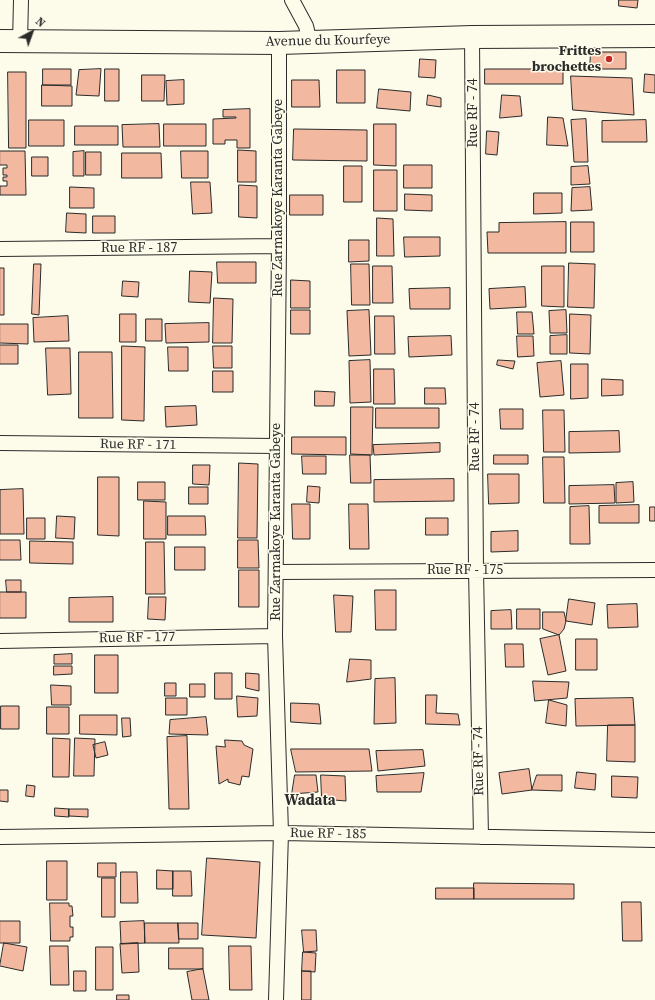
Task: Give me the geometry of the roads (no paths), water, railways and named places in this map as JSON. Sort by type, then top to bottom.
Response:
[{"type":"main road","name":"Avenue du Kourfeye","points":[[10,41],[279,43],[472,37],[655,36]]},
{"type":"street","points":[[10,41],[21,0]]},
{"type":"street","points":[[292,0],[306,26],[310,42]]},
{"type":"street","name":"Rue RF - 74","points":[[472,37],[476,569],[481,837]]},
{"type":"street","name":"Rue Zarmakoye Karanta Gabeye","points":[[276,1000],[281,833],[275,636],[279,246],[279,43]]},
{"type":"street","name":"Rue RF - 187","points":[[0,249],[279,246]]},
{"type":"street","name":"Rue RF - 171","points":[[0,443],[276,446]]},
{"type":"street","name":"Rue RF - 175","points":[[276,572],[476,569],[655,570]]},
{"type":"street","name":"Rue RF - 177","points":[[0,641],[275,636]]},
{"type":"street","name":"Rue RF - 185","points":[[0,837],[281,833],[655,840]]},
{"type":"place","name":"Frittes brochettes","points":[[609,59]]},
{"type":"district","name":"Wadata","points":[[310,801]]}]
